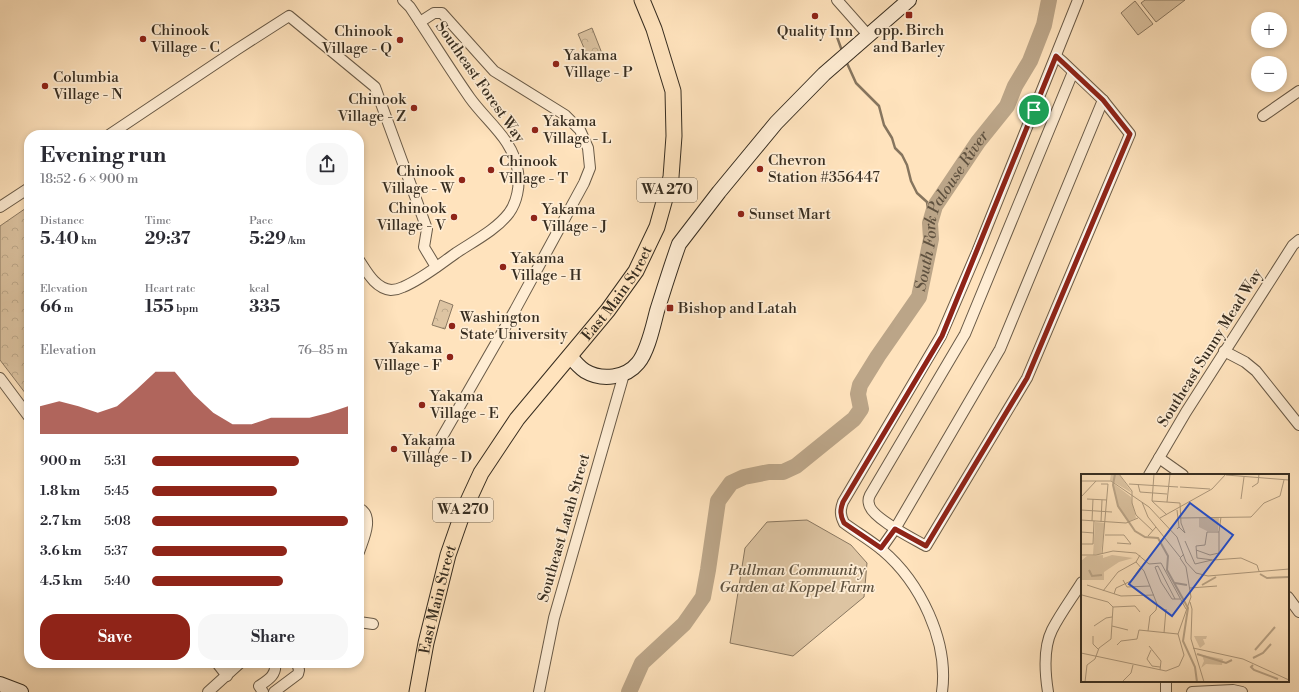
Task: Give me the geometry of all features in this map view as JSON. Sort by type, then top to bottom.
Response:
[{"type":"main road","name":"East Main Street","points":[[417,692],[426,643],[448,554],[463,512],[482,473],[517,419],[608,310],[636,271],[657,227],[671,177],[674,136],[673,91],[654,29],[642,0]]},
{"type":"street","name":"Southeast Forest Way","points":[[364,267],[374,282],[384,288],[390,290],[402,288],[493,229],[501,222],[509,212],[519,185],[519,174],[516,158],[504,137],[470,97],[420,22],[403,0]]},
{"type":"street","points":[[836,0],[868,35]]},
{"type":"street","points":[[570,356],[585,370],[597,375],[609,377],[624,374],[634,368],[643,354],[676,250],[687,231],[776,123],[834,65],[909,0]]},
{"type":"street","points":[[942,692],[943,668],[941,654],[927,609],[921,596],[897,564],[881,548],[844,523],[840,510],[843,502],[942,336],[1078,0]]},
{"type":"street","points":[[420,22],[434,13],[442,13],[494,71],[564,115],[580,130],[588,148],[590,168],[584,183],[515,310],[434,451]]},
{"type":"street","points":[[116,130],[289,16],[375,87],[427,229],[424,247],[436,267]]},
{"type":"street","points":[[1056,56],[1103,100],[1130,134],[1027,378],[926,546],[895,529],[875,514],[869,505],[870,495],[966,334],[1073,72]]},
{"type":"street","points":[[1264,116],[1299,91]]},
{"type":"street","points":[[881,548],[895,529],[1000,349],[1103,100]]},
{"type":"street","points":[[0,207],[24,191]]},
{"type":"street","name":"Southeast Sunny Mead Way","points":[[1150,474],[1224,351],[1293,245],[1299,240]]},
{"type":"street","points":[[1224,351],[1245,362],[1256,371],[1299,424]]},
{"type":"street","name":"Southeast Latah Street","points":[[538,692],[554,618],[624,374]]},
{"type":"street","points":[[0,378],[24,410]]},
{"type":"street","points":[[1159,458],[1182,474]]},
{"type":"street","points":[[364,512],[368,518],[364,535]]},
{"type":"street","points":[[1048,692],[1046,679],[1048,643],[1052,631],[1081,584]]},
{"type":"street","points":[[1289,598],[1299,612]]},
{"type":"street","points":[[364,623],[373,624]]},
{"type":"street","points":[[221,668],[227,676]]},
{"type":"street","points":[[208,692],[235,668]]},
{"type":"street","points":[[263,692],[259,686],[273,675],[276,668]]},
{"type":"street","points":[[274,692],[298,674],[298,668]]},
{"type":"street","points":[[0,684],[21,692]]},
{"type":"street","points":[[1192,692],[1233,690],[1242,692]]},
{"type":"green space","points":[[1145,0],[1185,0],[1156,22],[1141,3]]},
{"type":"green space","points":[[1135,1],[1153,24],[1138,35],[1121,13]]},
{"type":"green space","points":[[592,28],[603,56],[596,59],[594,53],[587,55],[578,34]]},
{"type":"green space","points":[[24,209],[24,391],[0,360],[0,226]]},
{"type":"green space","points":[[440,300],[453,305],[445,329],[432,325]]},
{"type":"green space","name":"Pullman Community Garden at Koppel Farm","points":[[807,520],[851,545],[867,563],[864,597],[793,656],[730,643],[745,548],[767,522]]},
{"type":"waterway","name":"South Fork Palouse River","points":[[629,692],[642,663],[684,624],[703,597],[718,501],[731,483],[744,477],[769,472],[783,472],[796,466],[854,419],[861,409],[858,394],[860,385],[919,297],[931,239],[930,223],[935,206],[978,142],[1007,106],[1015,86],[1030,61],[1044,25],[1049,0]]},
{"type":"waterway","points":[[836,34],[842,51]]},
{"type":"waterway","points":[[846,61],[856,83],[879,106],[884,125],[892,138],[895,148],[902,155],[907,165],[911,181],[917,193],[927,202],[930,223]]},
{"type":"place","name":"opp. Birch and Barley","points":[[909,15]]},
{"type":"place","name":"Quality Inn","points":[[815,16]]},
{"type":"place","name":"Chinook Village - C","points":[[143,39]]},
{"type":"place","name":"Chinook Village - Q","points":[[400,40]]},
{"type":"place","name":"Yakama Village - P","points":[[556,64]]},
{"type":"place","name":"Columbia Village - N","points":[[45,86]]},
{"type":"place","name":"Chinook Village - Z","points":[[414,108]]},
{"type":"place","name":"Yakama Village - L","points":[[535,130]]},
{"type":"place","name":"Chevron Station #356447","points":[[760,169]]},
{"type":"place","name":"Chinook Village - T","points":[[491,170]]},
{"type":"place","name":"Chinook Village - W","points":[[462,180]]},
{"type":"place","name":"Sunset Mart","points":[[741,214]]},
{"type":"place","name":"Chinook Village - V","points":[[454,217]]},
{"type":"place","name":"Yakama Village - J","points":[[534,218]]},
{"type":"place","name":"Yakama Village - H","points":[[503,267]]},
{"type":"place","name":"Bishop and Latah","points":[[670,308]]},
{"type":"place","name":"Washington State University","points":[[452,326]]},
{"type":"place","name":"Yakama Village - F","points":[[450,357]]},
{"type":"place","name":"Yakama Village - E","points":[[422,405]]},
{"type":"place","name":"Yakama Village - D","points":[[394,449]]},
{"type":"route","points":[[1056,56],[1103,100],[1130,134],[1027,378],[926,546],[895,529],[881,548],[844,523],[840,510],[843,502],[942,336],[1034,110],[1056,56]]}]
